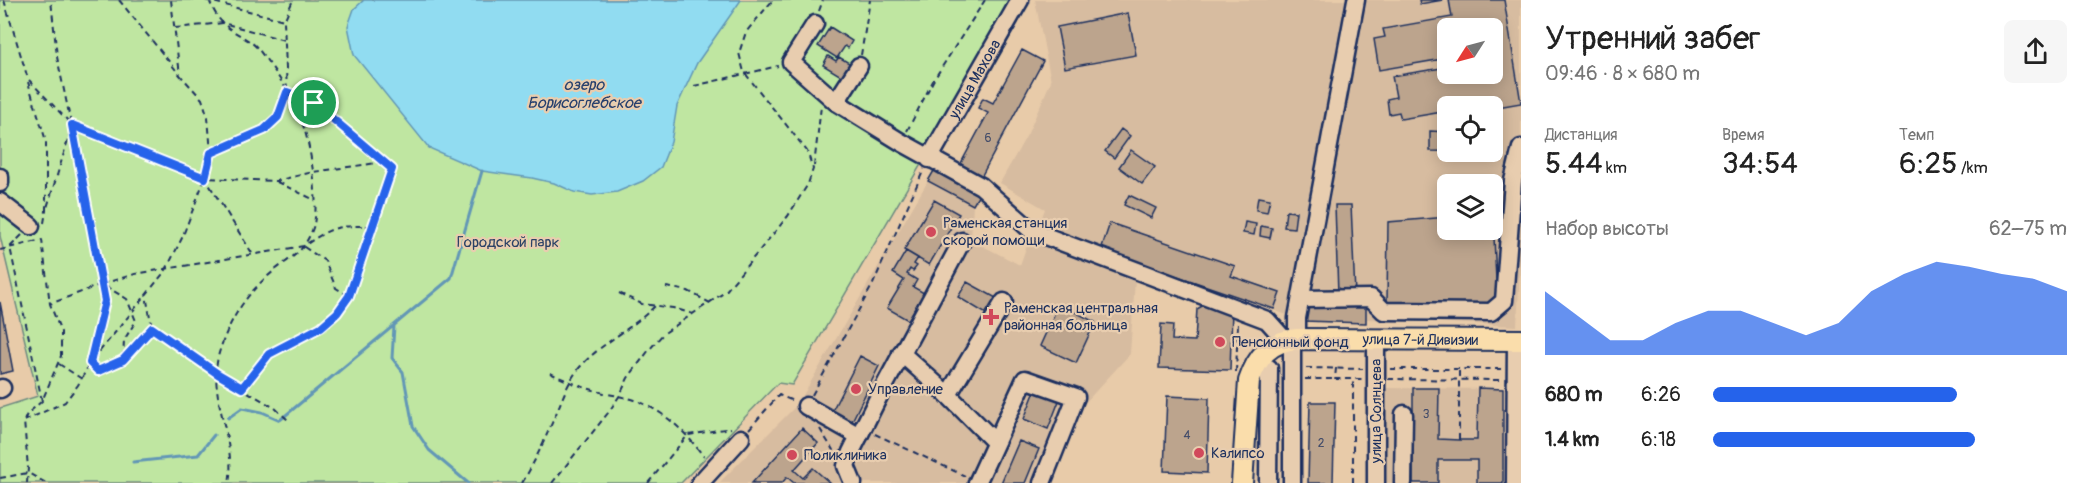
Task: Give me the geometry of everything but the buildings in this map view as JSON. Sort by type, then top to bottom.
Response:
[{"type":"main road","name":"улица 7-й Дивизии","points":[[1291,340],[1518,340]]},
{"type":"main road","points":[[1242,483],[1249,381],[1254,366],[1272,345],[1291,340]]},
{"type":"street","name":"улица Махова","points":[[929,159],[1020,0]]},
{"type":"street","points":[[1292,483],[1291,340],[1301,299],[1356,0]]},
{"type":"street","points":[[814,24],[791,62],[829,101],[929,159],[981,186],[1032,231],[1267,320],[1291,340]]},
{"type":"street","points":[[829,101],[859,66]]},
{"type":"street","points":[[1301,299],[1371,298],[1384,311],[1491,312],[1504,301],[1513,182],[1521,148]]},
{"type":"street","points":[[0,177],[0,183]]},
{"type":"street","points":[[0,202],[31,226]]},
{"type":"street","points":[[853,483],[846,466],[850,452],[962,241]]},
{"type":"street","points":[[948,395],[1004,302]]},
{"type":"street","name":"улица Солнцева","points":[[1376,339],[1376,483]]},
{"type":"street","points":[[1515,483],[1515,377],[1518,340]]},
{"type":"street","points":[[901,353],[948,395],[995,442]]},
{"type":"street","points":[[1268,483],[1269,368]]},
{"type":"street","points":[[977,482],[1025,379],[1076,397],[1042,483]]},
{"type":"street","points":[[806,406],[861,432]]},
{"type":"street","points":[[1403,483],[1404,414]]},
{"type":"street","points":[[700,483],[741,430]]},
{"type":"path","points":[[4,0],[46,141],[46,211],[72,125]]},
{"type":"path","points":[[51,0],[57,57],[93,228],[105,301],[90,363]]},
{"type":"path","points":[[24,421],[65,402],[82,379],[90,363],[166,270],[182,238],[205,178],[211,153],[208,117],[202,99],[119,0]]},
{"type":"path","points":[[171,0],[180,75]]},
{"type":"path","points":[[208,0],[284,21]]},
{"type":"path","points":[[208,0],[223,23],[258,48],[287,92],[303,125],[313,172],[315,200],[314,224],[304,246]]},
{"type":"path","points":[[211,153],[264,130],[278,117],[287,92],[284,21],[293,0]]},
{"type":"path","points":[[773,0],[746,32],[739,53],[744,72],[807,151],[813,169]]},
{"type":"path","points":[[859,66],[870,0]]},
{"type":"path","points":[[901,142],[933,81],[986,0]]},
{"type":"path","points":[[176,28],[223,23],[284,40]]},
{"type":"path","points":[[694,86],[791,62]]},
{"type":"path","points":[[28,79],[72,125],[205,178],[276,181],[313,172],[384,162]]},
{"type":"path","points":[[242,388],[269,354],[321,327],[337,313],[349,296],[392,169],[314,103],[287,92]]},
{"type":"path","points":[[552,483],[608,413],[628,378],[663,334],[711,304],[725,292],[788,216],[808,184],[829,101]]},
{"type":"path","points":[[806,406],[873,284],[929,159]]},
{"type":"path","points":[[205,178],[253,254]]},
{"type":"path","points":[[276,181],[315,200]]},
{"type":"path","points":[[229,483],[231,474],[228,446],[219,398],[219,355],[228,328],[242,303],[261,281],[326,231],[337,226],[374,226]]},
{"type":"path","points":[[0,250],[42,240],[50,304],[61,332],[61,356],[58,364],[42,401],[27,414],[24,421],[27,483]]},
{"type":"path","points":[[50,304],[135,274],[304,246],[325,261],[336,288],[349,296]]},
{"type":"path","points":[[10,247],[42,401]]},
{"type":"path","points":[[102,284],[128,299],[136,321],[124,340],[123,360]]},
{"type":"path","points":[[666,287],[688,291],[711,304]]},
{"type":"path","points":[[619,293],[642,304],[673,308],[693,314]]},
{"type":"path","points":[[146,295],[152,328],[218,374],[275,408],[289,421]]},
{"type":"path","points":[[522,483],[537,457],[570,382],[579,368],[600,348],[639,321],[655,306]]},
{"type":"path","points":[[90,363],[98,371],[123,360],[152,328]]},
{"type":"path","points":[[58,364],[82,379]]},
{"type":"path","points":[[1335,379],[1336,368]]},
{"type":"path","points":[[1292,373],[1336,368],[1376,374],[1459,379],[1515,377]]},
{"type":"path","points":[[1459,369],[1459,440]]},
{"type":"path","points":[[1292,373],[1353,379],[1376,374],[1459,369],[1515,377]]},
{"type":"path","points":[[550,373],[570,382],[600,392],[620,395],[654,408],[688,435],[713,469]]},
{"type":"path","points":[[1353,379],[1353,483]]},
{"type":"path","points":[[648,483],[688,435],[741,430],[779,395],[806,406],[841,464]]},
{"type":"path","points":[[861,432],[977,482]]},
{"type":"path","points":[[0,478],[28,473],[46,483]]},
{"type":"shaded area","points":[[1035,0],[1521,0],[1521,247],[1517,326],[1366,319],[1304,321],[1038,227],[1045,209],[1000,183],[1028,133],[1051,81]]},
{"type":"shaded area","name":"Раменская центральная районная больница","points":[[928,181],[973,205],[971,240],[1020,265],[1030,237],[1135,280],[1130,354],[1084,404],[1053,483],[719,483],[798,404]]},
{"type":"shaded area","points":[[1381,388],[1503,389],[1503,483],[1380,483]]},
{"type":"green space","name":"Городской парк","points":[[0,0],[1017,0],[792,385],[778,383],[681,483],[0,483],[0,408],[38,396],[0,236]]},
{"type":"water","name":"озеро Борисоглебское","points":[[364,0],[741,0],[697,63],[677,106],[671,142],[661,167],[643,181],[617,192],[592,195],[574,192],[554,183],[532,178],[482,171],[429,148],[354,55],[348,26],[354,9]]},
{"type":"waterway","points":[[228,418],[242,408],[262,412],[280,420],[451,278],[482,171]]},
{"type":"waterway","points":[[394,326],[392,358],[403,372],[413,426],[429,450],[468,483]]},
{"type":"waterway","points":[[133,462],[198,455],[214,435]]},
{"type":"place","name":"Раменская станция скорой помощи","points":[[931,232]]},
{"type":"place","name":"Раменская центральная районная больница","points":[[991,317]]},
{"type":"place","name":"Пенсионный фонд","points":[[1220,342]]},
{"type":"place","name":"Управление","points":[[856,389]]},
{"type":"place","name":"Калипсо","points":[[1199,453]]},
{"type":"place","name":"Поликлиника","points":[[792,455]]},
{"type":"route","points":[[287,92],[314,103],[392,169],[349,296],[337,313],[321,327],[269,354],[242,388],[152,328],[123,360],[98,371],[90,363],[105,301],[72,125],[205,178],[211,153],[264,130],[278,117],[287,92]]}]
